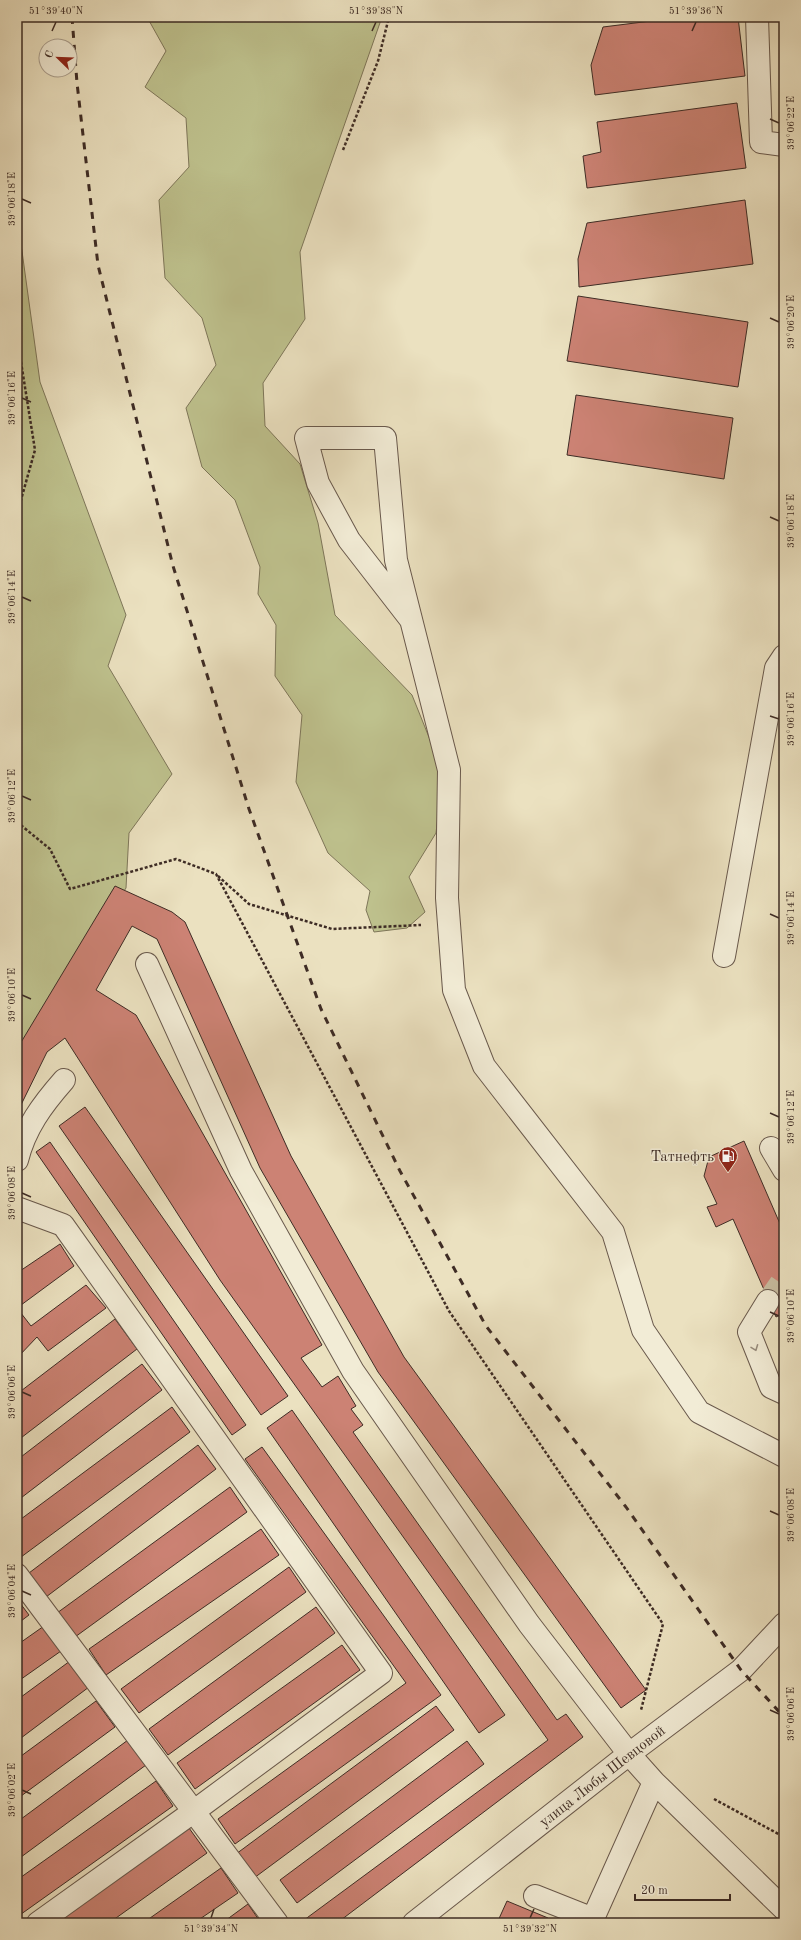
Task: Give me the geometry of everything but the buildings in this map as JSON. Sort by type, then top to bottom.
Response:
[{"type":"street","points":[[757,17],[761,142],[784,145]]},
{"type":"street","points":[[411,620],[349,540],[318,483],[306,438],[385,438],[396,560],[411,620],[448,770],[447,898],[454,990],[484,1066],[613,1232],[643,1330],[699,1412],[784,1456]]},
{"type":"street","points":[[724,956],[776,668],[784,656]]},
{"type":"street","points":[[147,964],[242,1171],[353,1371],[529,1624],[629,1754],[654,1782],[784,1909]]},
{"type":"street","points":[[17,1160],[20,1146],[41,1105],[64,1080]]},
{"type":"street","points":[[771,1148],[784,1170]]},
{"type":"street","points":[[17,1207],[63,1225],[380,1673],[193,1812],[38,1923]]},
{"type":"street","points":[[768,1301],[750,1332],[770,1387],[784,1393]]},
{"type":"street","points":[[17,1575],[277,1923]]},
{"type":"street","name":"улица Любы Шевцовой","points":[[414,1923],[629,1754],[741,1670],[784,1624]]},
{"type":"street","points":[[535,1896],[592,1921],[654,1782]]},
{"type":"path","points":[[343,150],[378,61],[389,17]]},
{"type":"path","points":[[17,337],[35,450],[17,514]]},
{"type":"path","points":[[17,822],[50,849],[70,889],[176,859],[216,874],[249,904],[332,929],[449,924]]},
{"type":"path","points":[[216,874],[449,1311],[664,1624],[629,1754]]},
{"type":"green space","points":[[147,17],[382,17],[300,252],[305,319],[263,383],[265,426],[300,464],[318,523],[335,615],[412,695],[443,772],[436,833],[409,877],[425,912],[407,928],[374,932],[366,910],[370,891],[328,853],[296,782],[302,715],[275,676],[276,625],[258,594],[260,567],[235,500],[202,467],[186,408],[216,365],[202,318],[165,278],[159,200],[189,167],[186,118],[145,87],[166,51]]},
{"type":"green space","points":[[21,244],[40,382],[126,615],[108,666],[172,774],[129,833],[126,888],[17,1058],[17,245]]},
{"type":"tunnel","points":[[768,1301],[784,1278]]},
{"type":"railway","points":[[72,17],[77,83],[98,265],[173,566],[249,809],[321,1009],[400,1171],[486,1326],[626,1507],[741,1670],[784,1717]]},
{"type":"place","name":"Татнефть","points":[[728,1173]]}]
